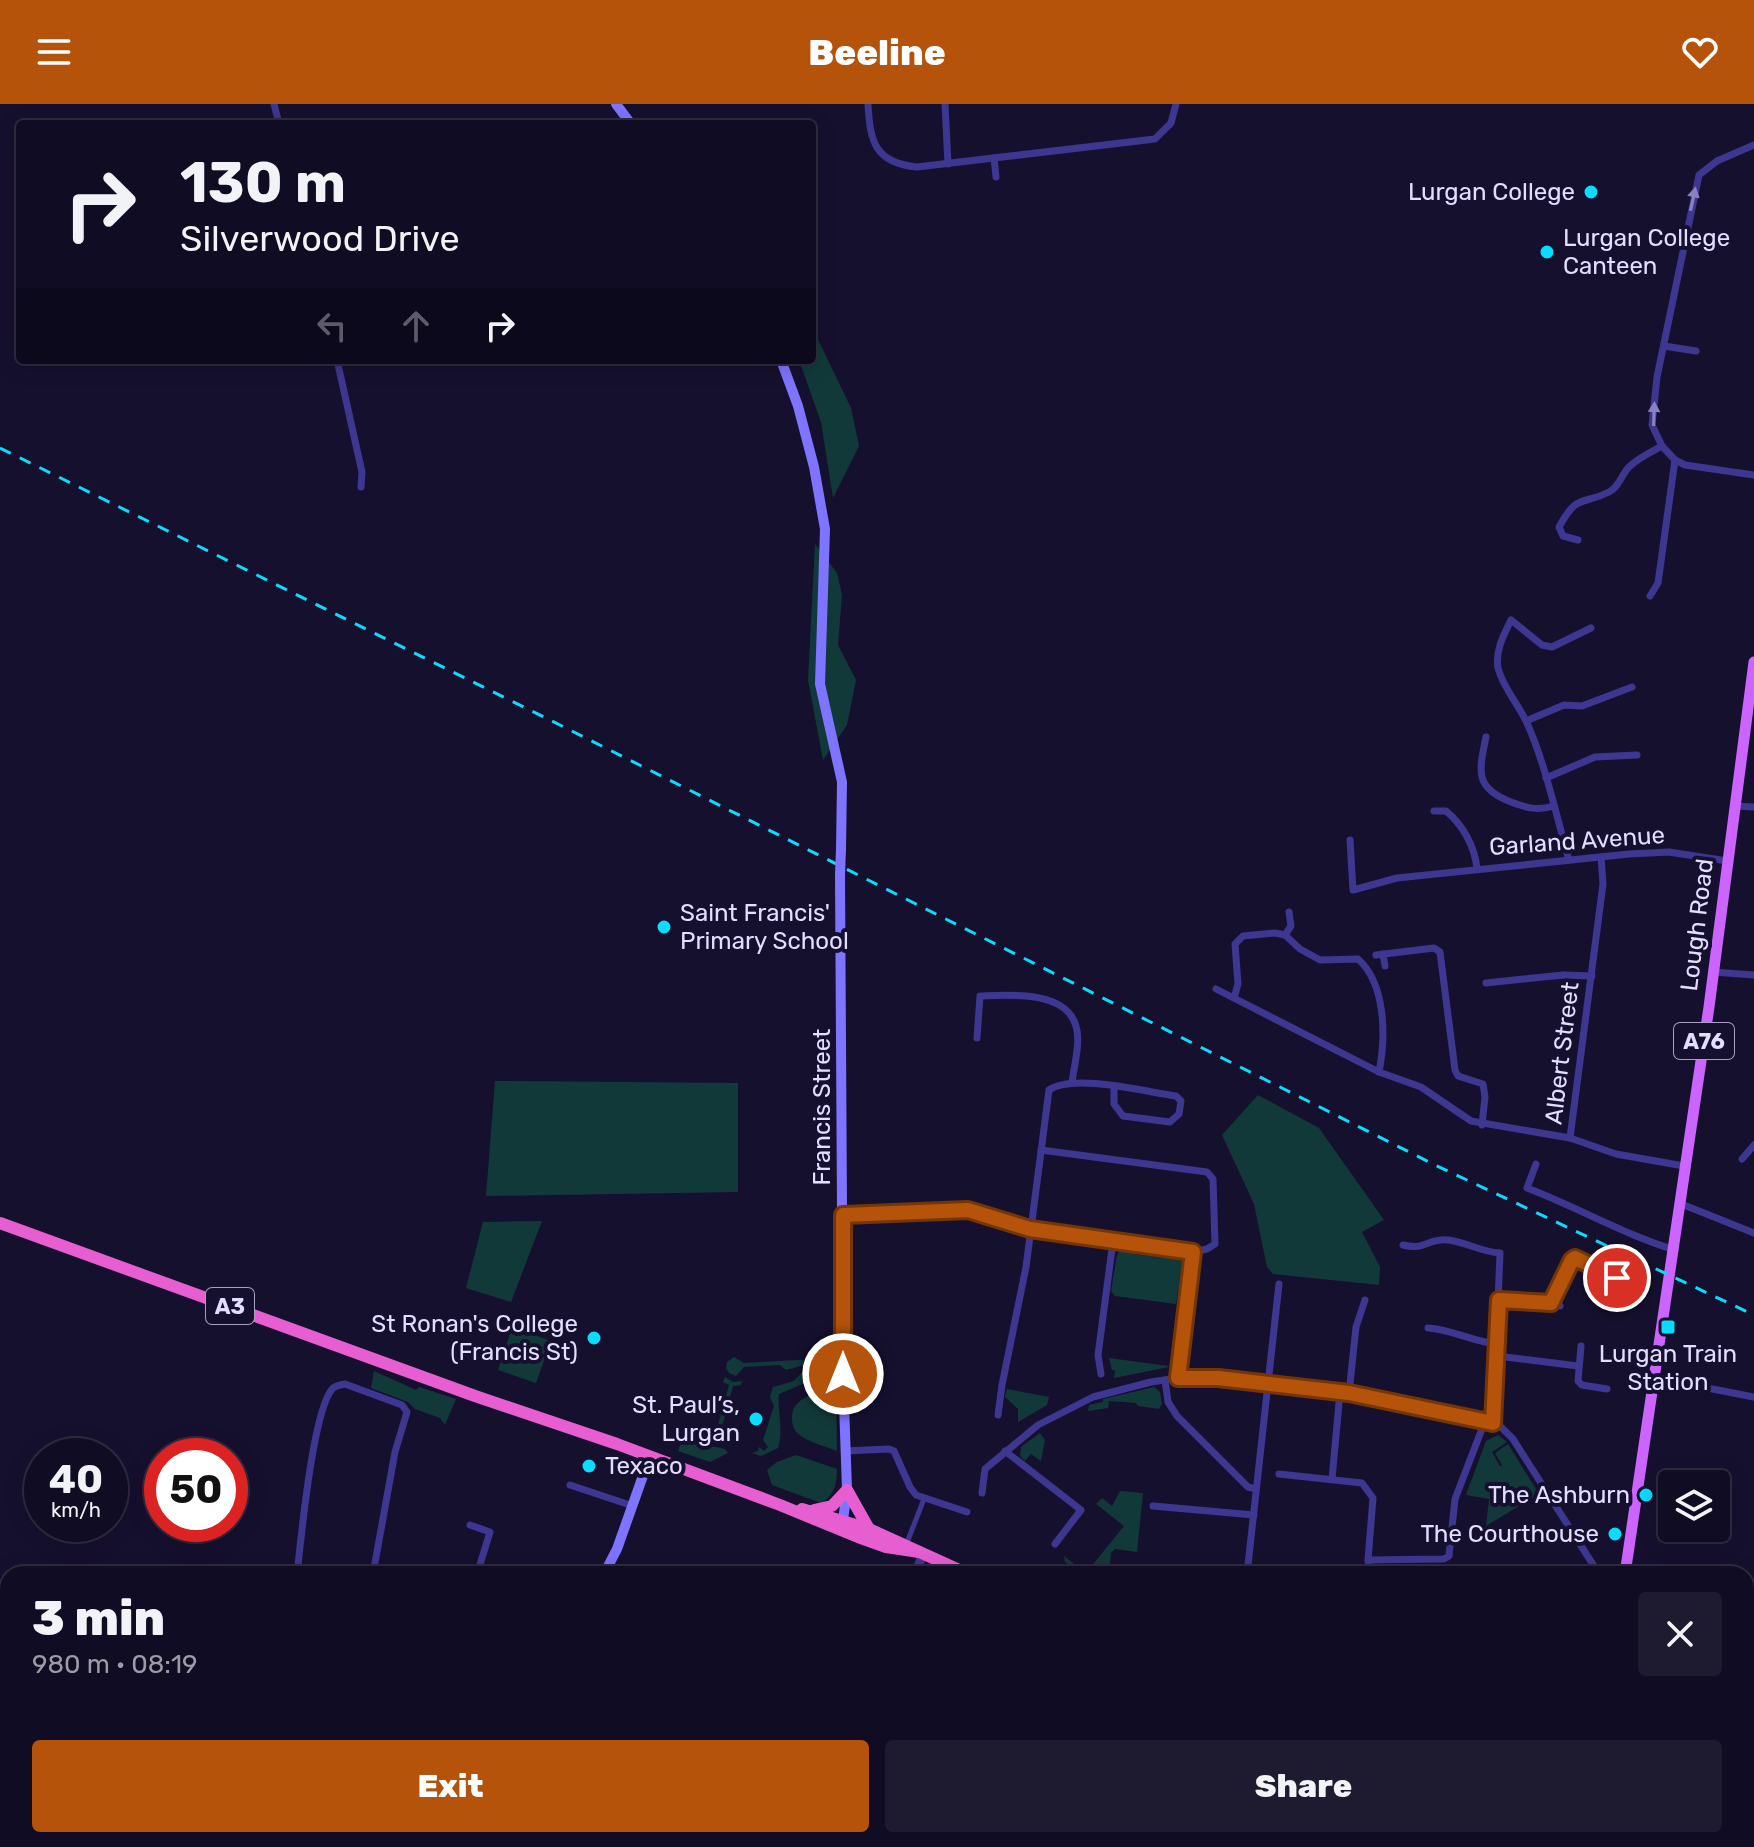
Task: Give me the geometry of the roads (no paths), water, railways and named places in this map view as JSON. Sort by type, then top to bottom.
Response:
[{"type":"highway","name":"A3","points":[[0,1223],[780,1505],[843,1526],[869,1529],[950,1566]]},
{"type":"highway","points":[[810,1510],[832,1506],[847,1490],[869,1529]]},
{"type":"highway","name":"A3","points":[[780,1505],[810,1510],[886,1547],[921,1553]]},
{"type":"main road","name":"Francis Street","points":[[782,364],[798,406],[814,467],[825,529],[820,684],[842,782],[840,875],[847,1490],[843,1526]]},
{"type":"main road","name":"Lough Road","points":[[1626,1566],[1675,1250],[1754,662]]},
{"type":"main road","points":[[607,1566],[650,1456]]},
{"type":"street","points":[[868,104],[870,130],[882,156],[891,163],[917,167],[1155,139],[1171,123],[1176,104]]},
{"type":"street","points":[[945,104],[948,164]]},
{"type":"street","points":[[1754,145],[1717,161],[1699,175],[1657,377],[1652,425],[1662,446],[1675,460],[1685,465],[1754,475]]},
{"type":"street","points":[[994,158],[996,177]]},
{"type":"street","points":[[1664,346],[1696,351]]},
{"type":"street","points":[[338,364],[362,472],[361,487]]},
{"type":"street","points":[[1578,540],[1563,536],[1559,527],[1567,513],[1579,501],[1609,492],[1619,484],[1628,467],[1662,446]]},
{"type":"street","points":[[1650,596],[1658,583],[1675,460]]},
{"type":"street","points":[[1569,860],[1526,721],[1498,668],[1500,644],[1511,620],[1542,645],[1552,647],[1591,628]]},
{"type":"street","points":[[1526,721],[1564,705],[1582,706],[1632,687]]},
{"type":"street","points":[[1486,737],[1480,765],[1484,785],[1490,793],[1526,808],[1540,810],[1554,806]]},
{"type":"street","points":[[1546,778],[1595,757],[1637,755]]},
{"type":"street","points":[[1735,806],[1754,807]]},
{"type":"street","points":[[1434,811],[1446,811],[1456,819],[1469,840],[1477,869]]},
{"type":"street","name":"Garland Avenue","points":[[1350,840],[1353,890],[1397,878],[1601,857],[1669,852],[1727,861]]},
{"type":"street","name":"Albert Street","points":[[1601,857],[1603,884],[1570,1138],[1616,1154],[1684,1166]]},
{"type":"street","points":[[1285,935],[1291,926],[1289,912]]},
{"type":"street","points":[[1234,998],[1238,984],[1235,944],[1243,936],[1285,935],[1300,949],[1320,960],[1358,959],[1368,968],[1375,982],[1383,1028],[1379,1072]]},
{"type":"street","points":[[1385,966],[1380,954],[1434,948],[1440,952],[1455,1070],[1458,1076],[1483,1084],[1482,1125]]},
{"type":"street","points":[[1713,972],[1754,975]]},
{"type":"street","points":[[1486,983],[1563,975],[1592,976]]},
{"type":"street","points":[[1216,989],[1379,1072],[1415,1084],[1482,1125],[1570,1138]]},
{"type":"street","points":[[977,1038],[979,998],[982,996],[1048,998],[1071,1014],[1077,1028],[1072,1083]]},
{"type":"street","points":[[998,1415],[1030,1229],[1049,1090],[1059,1084],[1072,1083],[1114,1087],[1176,1096],[1181,1101],[1179,1114],[1170,1122],[1123,1116],[1114,1104],[1114,1087]]},
{"type":"street","points":[[1742,1159],[1754,1145]]},
{"type":"street","points":[[843,1215],[968,1210],[1030,1229],[1113,1241],[1193,1252],[1215,1244],[1213,1179],[1210,1174],[1041,1150]]},
{"type":"street","points":[[1536,1164],[1527,1188],[1572,1205],[1637,1238],[1675,1250]]},
{"type":"street","points":[[1679,1203],[1754,1233]]},
{"type":"street","points":[[1368,1560],[1444,1559],[1449,1556],[1455,1499],[1489,1422],[1497,1356],[1500,1253],[1447,1240],[1433,1241],[1416,1248],[1403,1245]]},
{"type":"street","points":[[1101,1374],[1098,1355],[1113,1241]]},
{"type":"street","points":[[1178,1378],[1193,1252]]},
{"type":"street","points":[[1551,1303],[1575,1258],[1617,1278]]},
{"type":"street","points":[[1604,1296],[1608,1273]]},
{"type":"street","points":[[1248,1566],[1279,1284]]},
{"type":"street","points":[[1332,1479],[1344,1392],[1356,1327],[1365,1300]]},
{"type":"street","points":[[1499,1300],[1560,1306]]},
{"type":"street","points":[[1428,1328],[1497,1344]]},
{"type":"street","points":[[1581,1346],[1577,1377],[1582,1385],[1607,1389]]},
{"type":"street","points":[[1497,1356],[1578,1366]]},
{"type":"street","points":[[982,1493],[985,1469],[1005,1451],[1048,1418],[1116,1389],[1178,1378],[1218,1378],[1344,1392],[1489,1422],[1507,1432],[1594,1566]]},
{"type":"street","points":[[1656,1378],[1754,1397]]},
{"type":"street","points":[[1165,1380],[1168,1402],[1177,1416],[1248,1487],[1256,1489]]},
{"type":"street","points":[[298,1566],[320,1419],[331,1391],[335,1386],[345,1384],[402,1405],[407,1412],[395,1452],[374,1566]]},
{"type":"street","points":[[845,1451],[894,1451],[910,1487],[924,1499],[965,1509]]},
{"type":"street","points":[[1005,1451],[1081,1510],[1055,1544]]},
{"type":"street","points":[[1279,1474],[1362,1483],[1373,1498],[1369,1566]]},
{"type":"street","points":[[570,1485],[633,1506]]},
{"type":"street","points":[[906,1545],[924,1499]]},
{"type":"street","points":[[1153,1506],[1254,1515]]},
{"type":"street","points":[[470,1525],[490,1532],[479,1566]]},
{"type":"street","points":[[917,1566],[921,1553]]},
{"type":"railway","points":[[0,448],[548,719],[1435,1165],[1754,1315]]},
{"type":"place","name":"Lurgan College","points":[[1591,192]]},
{"type":"place","name":"Lurgan College Canteen","points":[[1547,252]]},
{"type":"place","name":"Saint Francis' Primary School","points":[[664,927]]},
{"type":"place","name":"Lurgan Train Station","points":[[1668,1327]]},
{"type":"place","name":"St Ronan's College (Francis St)","points":[[594,1338]]},
{"type":"place","name":"St. Paul’s, Lurgan","points":[[756,1419]]},
{"type":"place","name":"Texaco","points":[[589,1466]]},
{"type":"place","name":"The Ashburn","points":[[1646,1495]]},
{"type":"place","name":"The Courthouse","points":[[1615,1534]]}]
